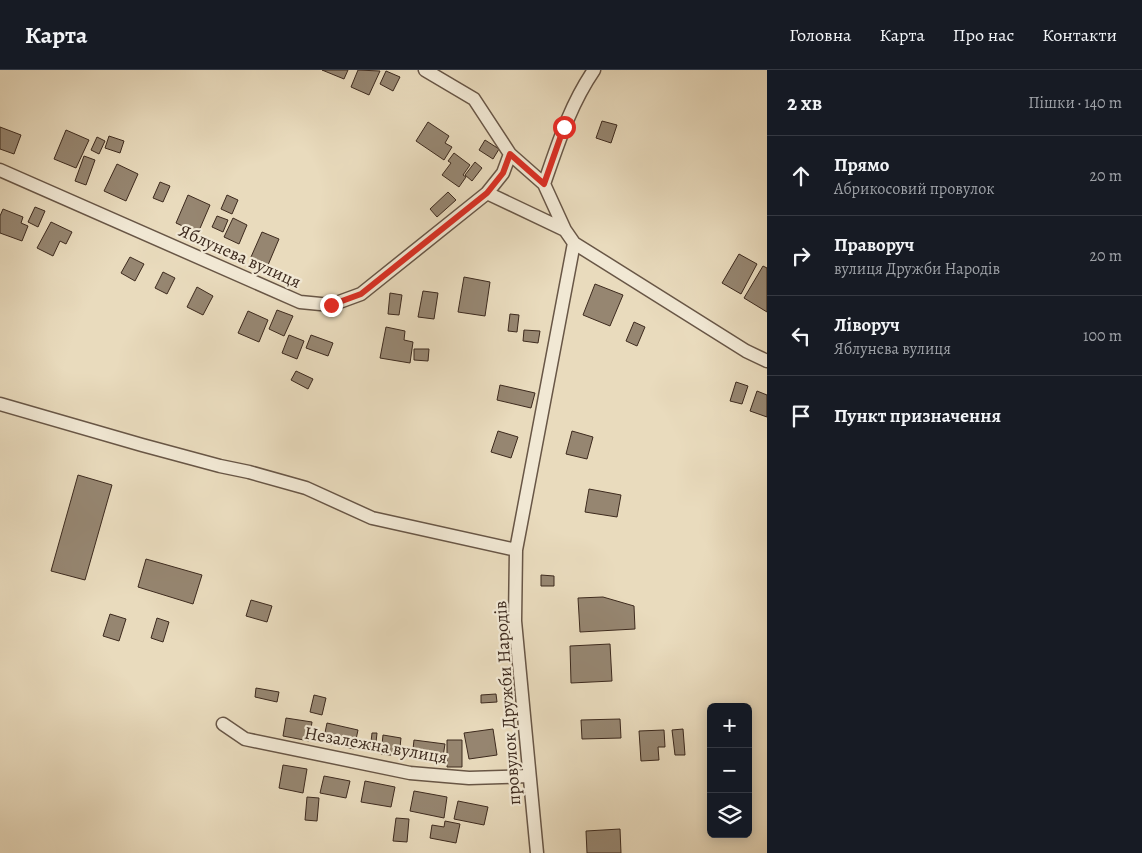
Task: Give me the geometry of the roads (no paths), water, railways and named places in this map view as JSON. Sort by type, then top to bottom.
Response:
[{"type":"street","points":[[425,70],[474,99],[510,154],[544,184],[565,230],[574,243],[746,351],[767,361]]},
{"type":"street","points":[[544,184],[564,127],[583,86],[594,70]]},
{"type":"street","name":"Яблунева вулиця","points":[[0,170],[300,302],[331,305],[361,294],[487,193],[503,173],[510,154]]},
{"type":"street","points":[[487,193],[565,230]]},
{"type":"street","name":"провулок Дружби Народів","points":[[537,853],[515,621],[516,550],[574,243]]},
{"type":"street","points":[[0,404],[150,447],[306,488],[372,518],[516,550]]},
{"type":"street","name":"Незалежна вулиця","points":[[223,724],[245,739],[410,773],[470,778],[529,776]]}]
